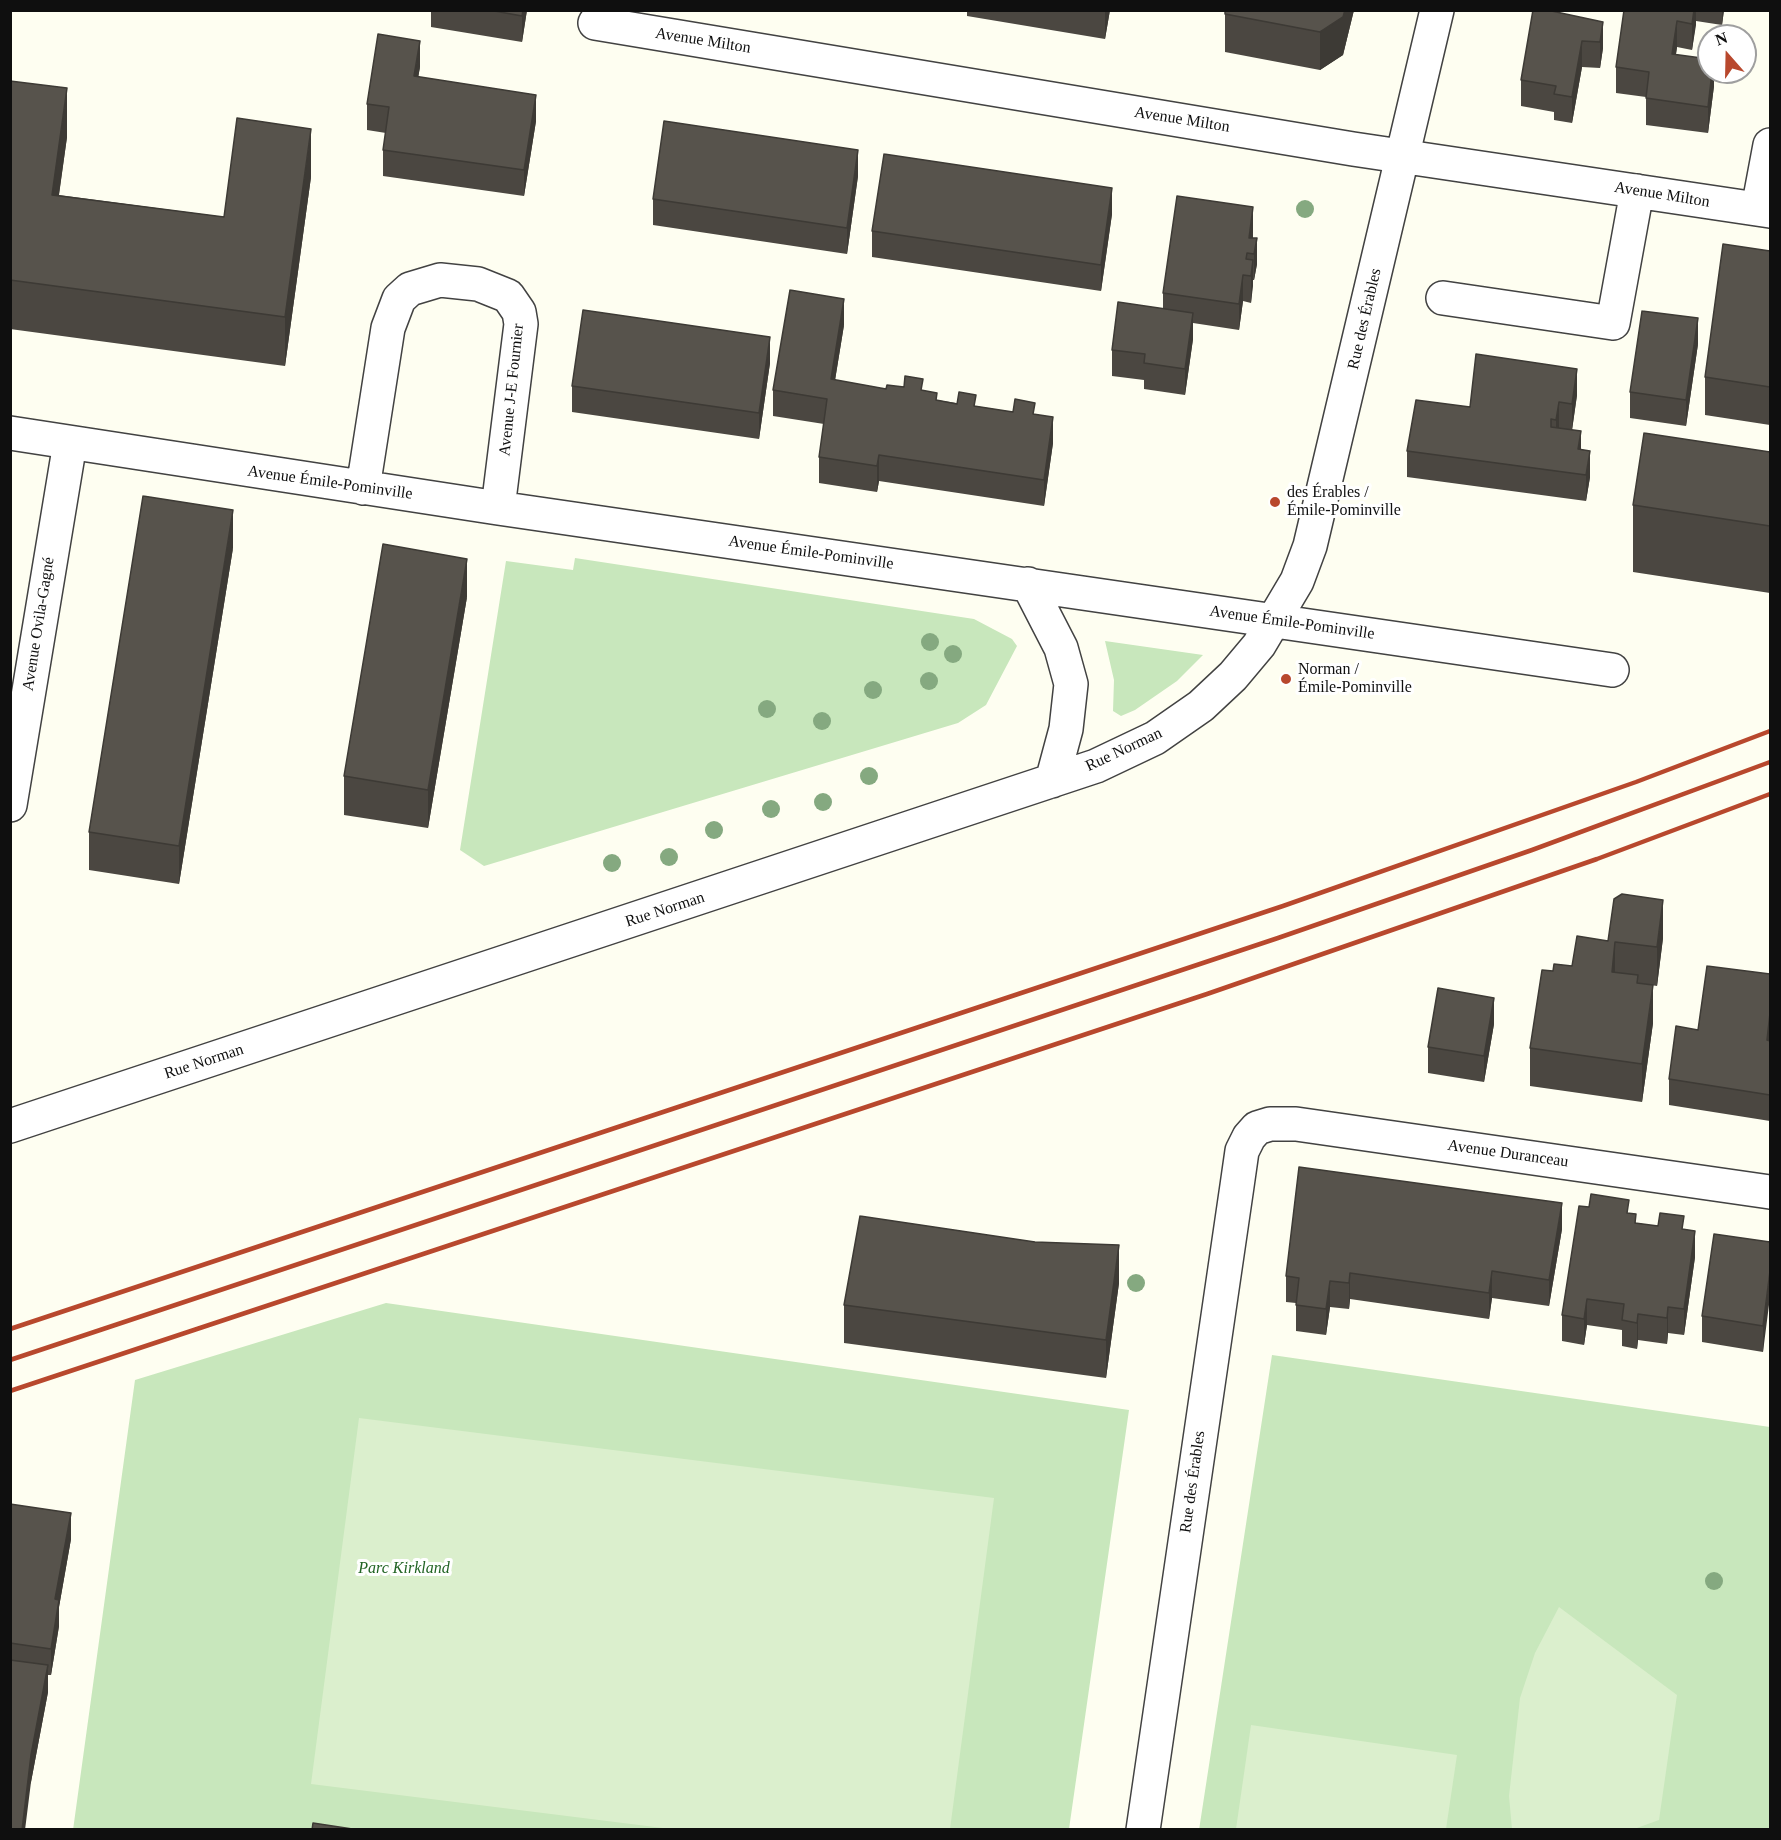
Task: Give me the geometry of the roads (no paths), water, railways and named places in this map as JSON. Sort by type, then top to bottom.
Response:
[{"type":"street","name":"Rue des Érables","points":[[1274,620],[1297,581],[1316,528],[1437,10]]},
{"type":"street","name":"Avenue Milton","points":[[595,23],[1404,157],[1764,210]]},
{"type":"street","points":[[1764,210],[1770,145]]},
{"type":"street","points":[[1443,298],[1613,323],[1637,191]]},
{"type":"street","name":"Avenue J-E Fournier","points":[[363,488],[388,328],[399,299],[410,289],[440,280],[478,284],[508,296],[519,312],[521,324],[498,508]]},
{"type":"street","name":"Avenue Émile-Pominville","points":[[10,433],[498,508],[1612,670]]},
{"type":"street","name":"Avenue Ovila-Gagné","points":[[10,805],[70,443]]},
{"type":"street","points":[[1028,584],[1061,648],[1071,684],[1066,729],[1052,781]]},
{"type":"street","name":"Rue Norman","points":[[10,1126],[1052,781],[1127,752],[1155,738],[1201,706],[1249,658],[1274,620]]},
{"type":"street","name":"Avenue Duranceau","points":[[1249,1137],[1257,1128],[1270,1124],[1296,1124],[1770,1192]]},
{"type":"street","name":"Rue des Érables","points":[[1143,1830],[1242,1150],[1249,1137]]},
{"type":"railway","points":[[10,1329],[1283,906],[1636,782],[1770,731]]},
{"type":"railway","points":[[10,1360],[1278,938],[1532,850],[1770,762]]},
{"type":"railway","points":[[10,1391],[1207,994],[1597,859],[1770,794]]},
{"type":"place","name":"des Érables / Émile-Pominville","points":[[1275,502]]},
{"type":"place","name":"Norman / Émile-Pominville","points":[[1286,679]]},
{"type":"park label","name":"Parc Kirkland","points":[[404,1569]]}]
